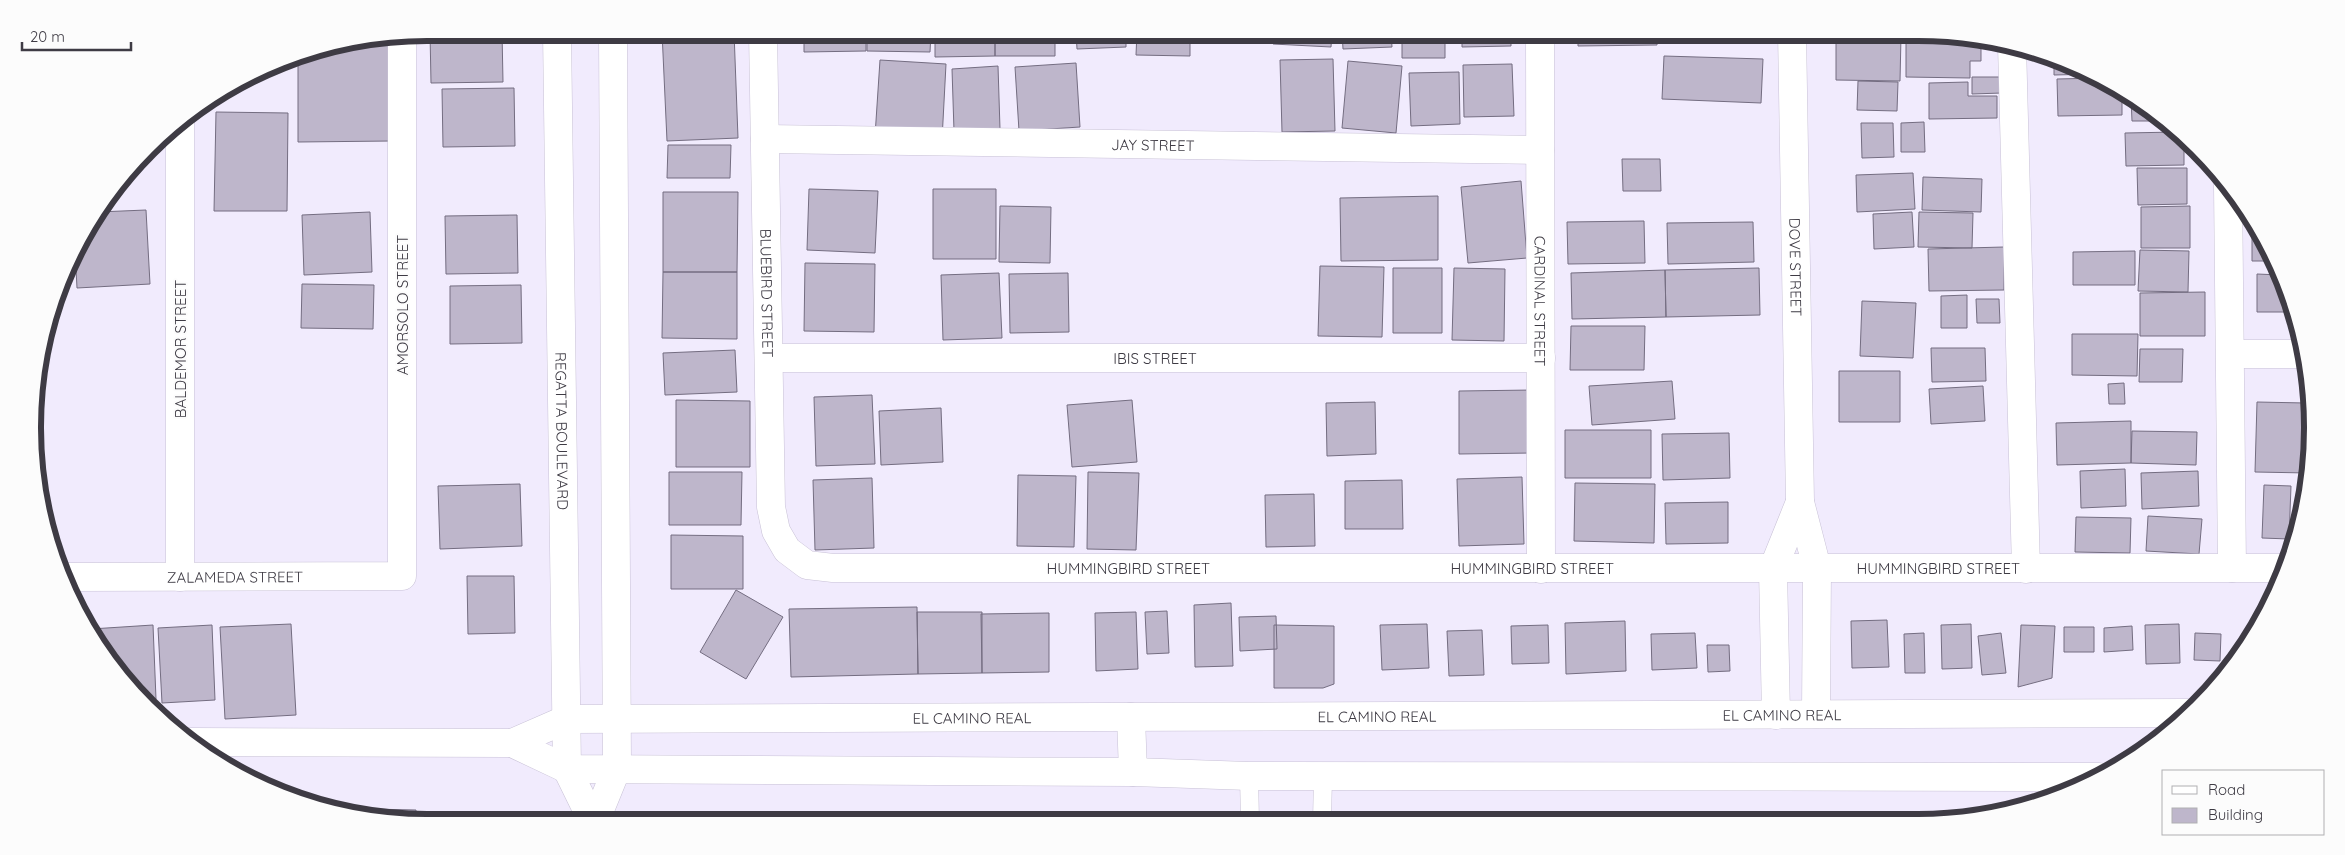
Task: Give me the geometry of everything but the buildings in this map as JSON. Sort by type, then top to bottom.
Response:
[{"type":"street","name":"REGATTA BOULEVARD","points":[[557,41],[567,769],[590,814]]},
{"type":"street","name":"REGATTA BOULEVARD","points":[[597,814],[617,768],[613,41]]},
{"type":"street","name":"BLUEBIRD STREET","points":[[764,41],[771,507],[776,531],[787,550]]},
{"type":"street","name":"CARDINAL STREET","points":[[1540,41],[1541,569]]},
{"type":"street","name":"DOVE STREET","points":[[1792,41],[1800,502],[1817,568],[1816,714]]},
{"type":"street","name":"AMORSOLO STREET","points":[[402,42],[402,576]]},
{"type":"street","points":[[2012,53],[2026,569]]},
{"type":"street","name":"BALDEMOR STREET","points":[[180,131],[180,577]]},
{"type":"street","name":"JAY STREET","points":[[765,138],[1540,150]]},
{"type":"street","points":[[2228,198],[2232,568]]},
{"type":"street","points":[[2231,354],[2296,354]]},
{"type":"street","name":"IBIS STREET","points":[[769,358],[1541,358]]},
{"type":"street","name":"DOVE STREET","points":[[1776,715],[1773,569],[1800,502]]},
{"type":"street","name":"HUMMINGBIRD STREET","points":[[787,550],[807,565],[833,568],[2277,568]]},
{"type":"street","name":"ZALAMEDA STREET","points":[[72,577],[402,576]]},
{"type":"street","name":"EL CAMINO REAL","points":[[567,719],[2176,714]]},
{"type":"street","points":[[1131,717],[1133,772]]},
{"type":"street","points":[[203,742],[512,743],[567,719]]},
{"type":"street","points":[[512,743],[567,769],[1133,772],[1249,776],[2081,777]]},
{"type":"lane","points":[[1249,776],[1250,814]]},
{"type":"lane","points":[[1322,814],[1323,776]]}]
